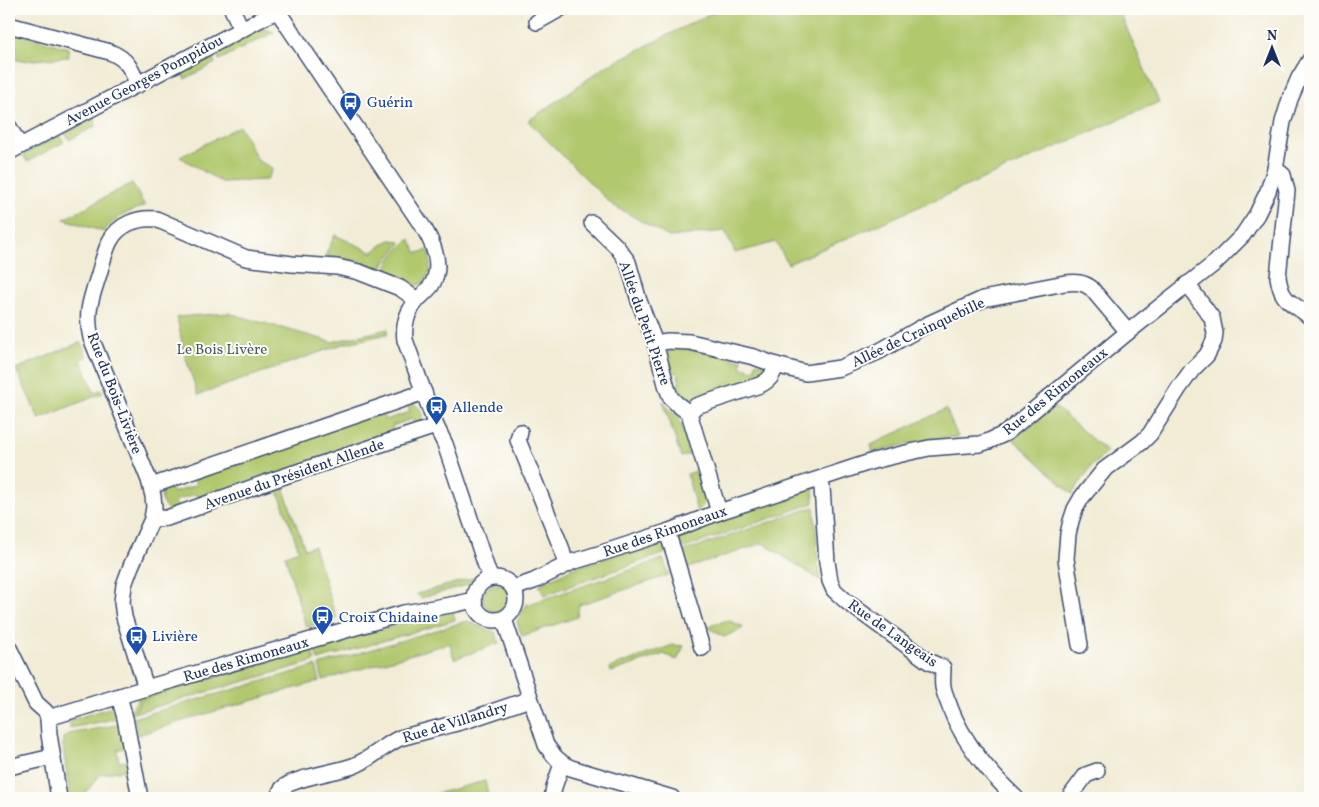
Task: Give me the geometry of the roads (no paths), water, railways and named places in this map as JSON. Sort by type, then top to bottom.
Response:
[{"type":"street","points":[[232,9],[242,28]]},
{"type":"street","points":[[279,9],[429,237],[436,255],[437,267],[432,284],[417,300],[408,314],[404,331],[406,346],[436,426],[445,444],[490,578]]},
{"type":"street","name":"Avenue Georges Pompidou","points":[[14,149],[279,9]]},
{"type":"street","points":[[537,22],[560,9]]},
{"type":"street","points":[[9,25],[118,55],[130,66],[138,85]]},
{"type":"street","name":"Rue des Rimoneaux","points":[[514,588],[534,581],[566,565],[667,532],[719,512],[873,462],[936,447],[980,444],[1006,433],[1215,263],[1244,235],[1268,191],[1275,169],[1283,122],[1290,99],[1299,78],[1310,60]]},
{"type":"street","points":[[9,127],[14,149]]},
{"type":"street","points":[[1275,169],[1283,175],[1286,191],[1278,276],[1279,286],[1286,299],[1310,317]]},
{"type":"street","name":"Rue du Bois-Livière","points":[[146,688],[124,617],[122,602],[124,585],[152,520],[154,507],[151,486],[91,338],[88,321],[90,304],[111,239],[124,226],[135,220],[156,219],[246,258],[337,267],[359,272],[400,288],[417,300]]},
{"type":"street","name":"Allée du Petit Pierre","points":[[592,223],[617,246],[628,262],[671,398],[689,413]]},
{"type":"street","name":"Allée de Crainquebille","points":[[655,343],[668,341],[690,342],[754,357],[806,373],[840,368],[878,352],[926,325],[983,299],[1066,283],[1085,284],[1092,288],[1128,332]]},
{"type":"street","points":[[1080,645],[1066,559],[1071,521],[1082,497],[1104,470],[1150,434],[1179,388],[1192,370],[1207,355],[1214,341],[1215,333],[1212,318],[1187,284]]},
{"type":"street","points":[[719,512],[689,413],[696,406],[760,385],[773,375],[776,365]]},
{"type":"street","points":[[151,486],[424,392]]},
{"type":"street","name":"Avenue du Président Allende","points":[[152,520],[167,518],[279,478],[436,426]]},
{"type":"street","points":[[520,432],[518,440],[561,547],[566,565]]},
{"type":"street","name":"Rue de Langeais","points":[[820,480],[827,562],[830,581],[834,590],[847,602],[921,656],[943,668],[943,687],[952,715],[964,737],[974,752],[1016,798]]},
{"type":"street","points":[[667,532],[702,648]]},
{"type":"street","points":[[490,578],[504,579],[514,588],[517,600],[516,607],[504,619],[492,620],[481,615],[476,608],[474,600],[476,590],[482,582],[490,578]]},
{"type":"street","name":"Rue des Rimoneaux","points":[[48,718],[404,613],[474,600]]},
{"type":"street","points":[[504,619],[546,744],[562,764],[672,798]]},
{"type":"street","points":[[9,648],[36,703],[46,712],[59,798]]},
{"type":"street","points":[[119,696],[140,798]]},
{"type":"street","name":"Rue de Villandry","points":[[278,798],[283,787],[293,782],[352,767],[400,738],[468,720],[530,699]]},
{"type":"street","points":[[9,767],[52,756]]},
{"type":"street","points":[[552,798],[562,764]]},
{"type":"street","points":[[1070,798],[1086,775],[1097,771]]},
{"type":"place","name":"Guérin","points":[[351,121]]},
{"type":"place","name":"Allende","points":[[436,426]]},
{"type":"place","name":"Croix Chidaine","points":[[323,636]]},
{"type":"place","name":"Livière","points":[[136,655]]},
{"type":"park label","name":"Le Bois Livère","points":[[222,349]]}]
